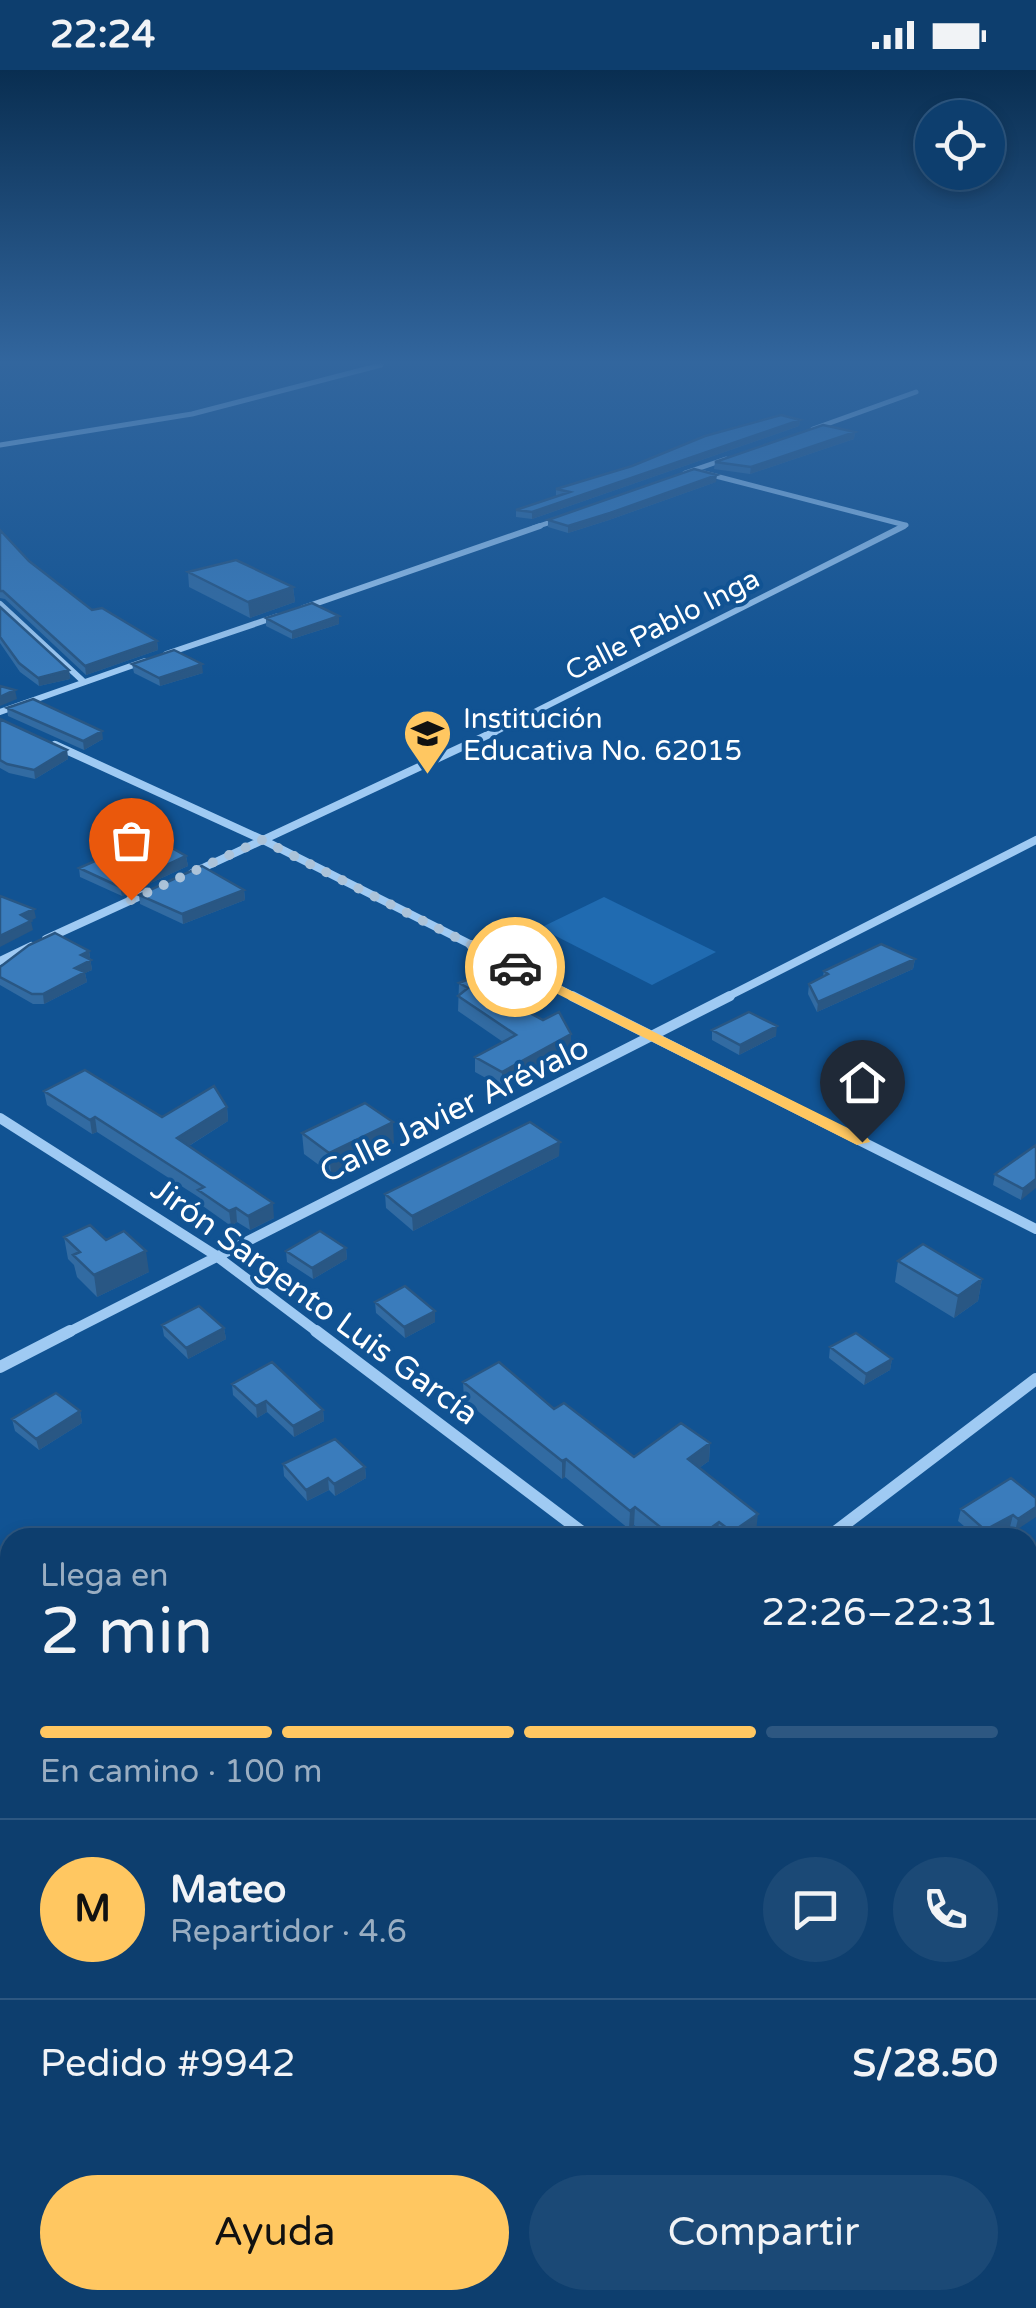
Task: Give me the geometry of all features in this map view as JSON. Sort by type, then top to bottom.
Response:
[{"type":"street","points":[[675,477],[694,470]]},
{"type":"street","name":"Calle Pablo Inga","points":[[175,880],[471,744],[906,525],[694,470]]},
{"type":"street","points":[[0,712],[565,516]]},
{"type":"street","points":[[0,604],[84,682]]},
{"type":"street","points":[[52,744],[262,840],[1036,1229]]},
{"type":"street","name":"Calle Javier Arévalo","points":[[0,1367],[1036,840]]},
{"type":"street","points":[[0,960],[158,888]]},
{"type":"street","name":"Jirón Sargento Luis García","points":[[0,1118],[215,1255],[577,1528]]},
{"type":"street","points":[[840,1528],[1036,1378]]},
{"type":"shaded area","points":[[604,897],[716,952],[652,985],[540,928]]},
{"type":"building","points":[[621,469],[656,469],[532,512],[516,510],[570,492],[556,489]]},
{"type":"building","points":[[693,469],[717,475],[568,526],[548,520]]},
{"type":"building","points":[[0,530],[29,561],[92,610],[102,608],[157,641],[85,666],[0,591]]},
{"type":"building","points":[[236,560],[293,587],[248,602],[188,572]]},
{"type":"building","points":[[312,603],[339,616],[292,632],[266,618]]},
{"type":"building","points":[[0,607],[69,670],[38,678],[19,663],[0,637]]},
{"type":"building","points":[[174,650],[202,664],[159,678],[132,664]]},
{"type":"building","points":[[0,686],[15,690],[0,697]]},
{"type":"building","points":[[33,699],[102,731],[83,741],[7,708]]},
{"type":"building","points":[[0,719],[67,750],[34,770],[7,764],[0,760]]},
{"type":"building","points":[[151,836],[186,856],[120,887],[79,868]]},
{"type":"building","points":[[202,866],[244,890],[182,914],[139,895]]},
{"type":"building","points":[[0,896],[34,909],[21,915],[31,921],[0,936]]},
{"type":"building","points":[[55,933],[89,951],[81,955],[91,960],[75,968],[85,972],[43,994],[32,994],[0,977],[0,967],[29,945]]},
{"type":"building","points":[[881,944],[915,959],[818,1002],[809,984],[828,974],[824,971]]},
{"type":"building","points":[[495,968],[537,995],[515,1005],[543,1020],[559,1012],[571,1034],[502,1072],[475,1057],[516,1035],[458,996],[468,988],[459,983]]},
{"type":"building","points":[[749,1012],[777,1026],[740,1045],[712,1030]]},
{"type":"building","points":[[85,1070],[162,1117],[214,1086],[227,1107],[177,1138],[273,1203],[248,1216],[236,1208],[229,1211],[198,1190],[204,1187],[95,1117],[90,1120],[44,1091]]},
{"type":"building","points":[[365,1103],[393,1122],[329,1153],[302,1133]]},
{"type":"building","points":[[530,1122],[560,1142],[412,1216],[385,1194]]},
{"type":"building","points":[[1036,1145],[1036,1179],[1023,1189],[995,1174]]},
{"type":"building","points":[[90,1225],[106,1240],[124,1231],[146,1251],[94,1275],[73,1255],[80,1252],[64,1237]]},
{"type":"building","points":[[320,1231],[346,1248],[312,1268],[286,1251]]},
{"type":"building","points":[[923,1244],[982,1279],[958,1296],[898,1261]]},
{"type":"building","points":[[405,1286],[435,1311],[404,1327],[375,1302]]},
{"type":"building","points":[[199,1306],[224,1328],[186,1348],[162,1325]]},
{"type":"building","points":[[856,1333],[892,1359],[866,1374],[830,1347]]},
{"type":"building","points":[[272,1362],[323,1410],[293,1426],[266,1401],[256,1406],[232,1384]]},
{"type":"building","points":[[499,1362],[554,1409],[564,1403],[634,1457],[681,1423],[710,1443],[688,1459],[758,1514],[738,1528],[727,1528],[719,1522],[711,1528],[661,1528],[635,1507],[630,1511],[566,1459],[562,1461],[463,1382]]},
{"type":"building","points":[[56,1393],[80,1411],[36,1439],[12,1419]]},
{"type":"building","points":[[335,1439],[365,1467],[334,1484],[328,1478],[306,1490],[283,1464]]},
{"type":"building","points":[[1011,1478],[1036,1498],[1036,1507],[1018,1519],[1013,1515],[989,1528],[983,1528],[961,1509]]},
{"type":"way so far","points":[[131,900],[262,840],[515,967]]},
{"type":"place","name":"Institución Educativa No. 62015","points":[[428,776]]},
{"type":"route","points":[[515,967],[862,1142]]}]
